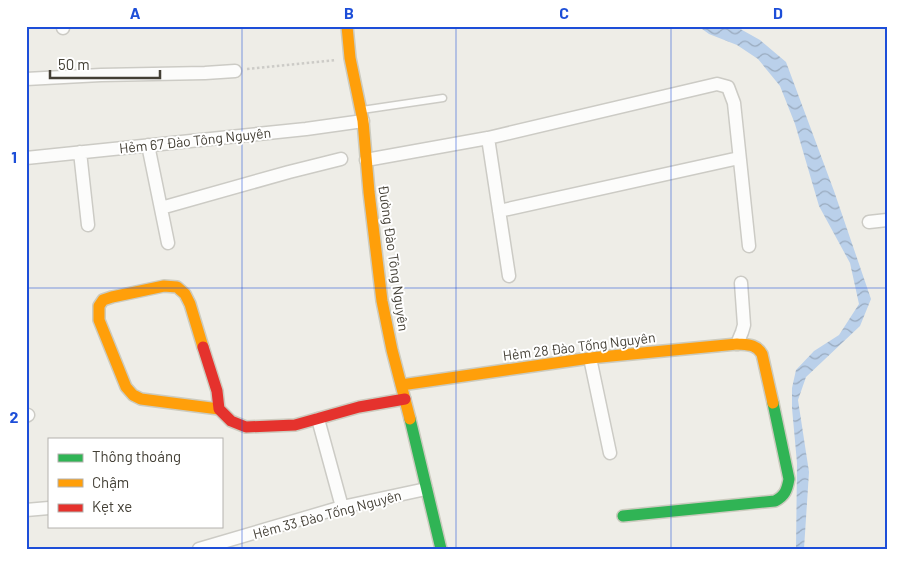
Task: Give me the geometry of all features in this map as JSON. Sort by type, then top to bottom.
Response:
[{"type":"street","name":"Đường Đào Tông Nguyên","points":[[346,26],[361,116],[382,301],[392,350],[441,549]]},
{"type":"street","points":[[26,79],[205,73],[235,70]]},
{"type":"street","points":[[366,160],[488,138],[718,84],[728,87],[734,103],[749,246]]},
{"type":"street","name":"Hẻm 67 Đào Tông Nguyên","points":[[26,158],[306,129],[361,116]]},
{"type":"street","points":[[488,138],[510,276]]},
{"type":"street","points":[[148,145],[168,244]]},
{"type":"street","points":[[80,152],[88,225]]},
{"type":"street","points":[[499,211],[739,158]]},
{"type":"street","points":[[160,208],[341,159]]},
{"type":"street","points":[[869,222],[887,220]]},
{"type":"street","points":[[737,344],[744,325],[741,283]]},
{"type":"street","points":[[220,409],[141,399],[133,395],[126,386],[99,320],[99,306],[103,300],[164,286],[177,287],[185,294],[190,304],[217,391],[220,409],[231,421],[246,427],[295,425],[359,407],[405,399]]},
{"type":"street","name":"Hẻm 28 Đào Tống Nguyên","points":[[401,385],[627,354],[737,344],[755,346],[759,349],[762,354],[788,479],[787,490],[783,498],[775,501],[623,516]]},
{"type":"street","points":[[590,358],[610,453]]},
{"type":"street","points":[[318,419],[342,507]]},
{"type":"street","name":"Hẻm 33 Đào Tống Nguyên","points":[[199,549],[342,507],[426,489]]},
{"type":"street","points":[[26,510],[48,508]]},
{"type":"lane","points":[[361,116],[443,98]]},
{"type":"path","points":[[235,70],[350,58]]},
{"type":"water","points":[[698,26],[735,26],[760,40],[786,62],[834,191],[871,299],[860,326],[806,377],[798,400],[809,472],[804,549],[796,549],[797,463],[792,388],[796,370],[814,351],[839,335],[859,304],[850,263],[819,206],[795,124],[780,86],[758,59],[737,45],[709,34]]},
{"type":"traffic: fast","points":[[623,516],[775,501],[781,497],[785,492],[789,479],[773,403]]},
{"type":"traffic: fast","points":[[410,419],[441,549]]},
{"type":"traffic: slow","points":[[347,26],[350,58],[363,121],[382,301],[392,350],[410,419]]},
{"type":"traffic: slow","points":[[203,347],[190,304],[185,294],[177,287],[164,286],[112,297],[103,300],[99,306],[99,320],[126,387],[133,395],[141,399],[219,409]]},
{"type":"traffic: slow","points":[[401,385],[590,358],[737,344],[754,347],[762,354],[773,403]]},
{"type":"traffic: jam","points":[[203,347],[217,391],[219,409],[231,421],[246,427],[295,425],[359,407],[405,399]]}]
